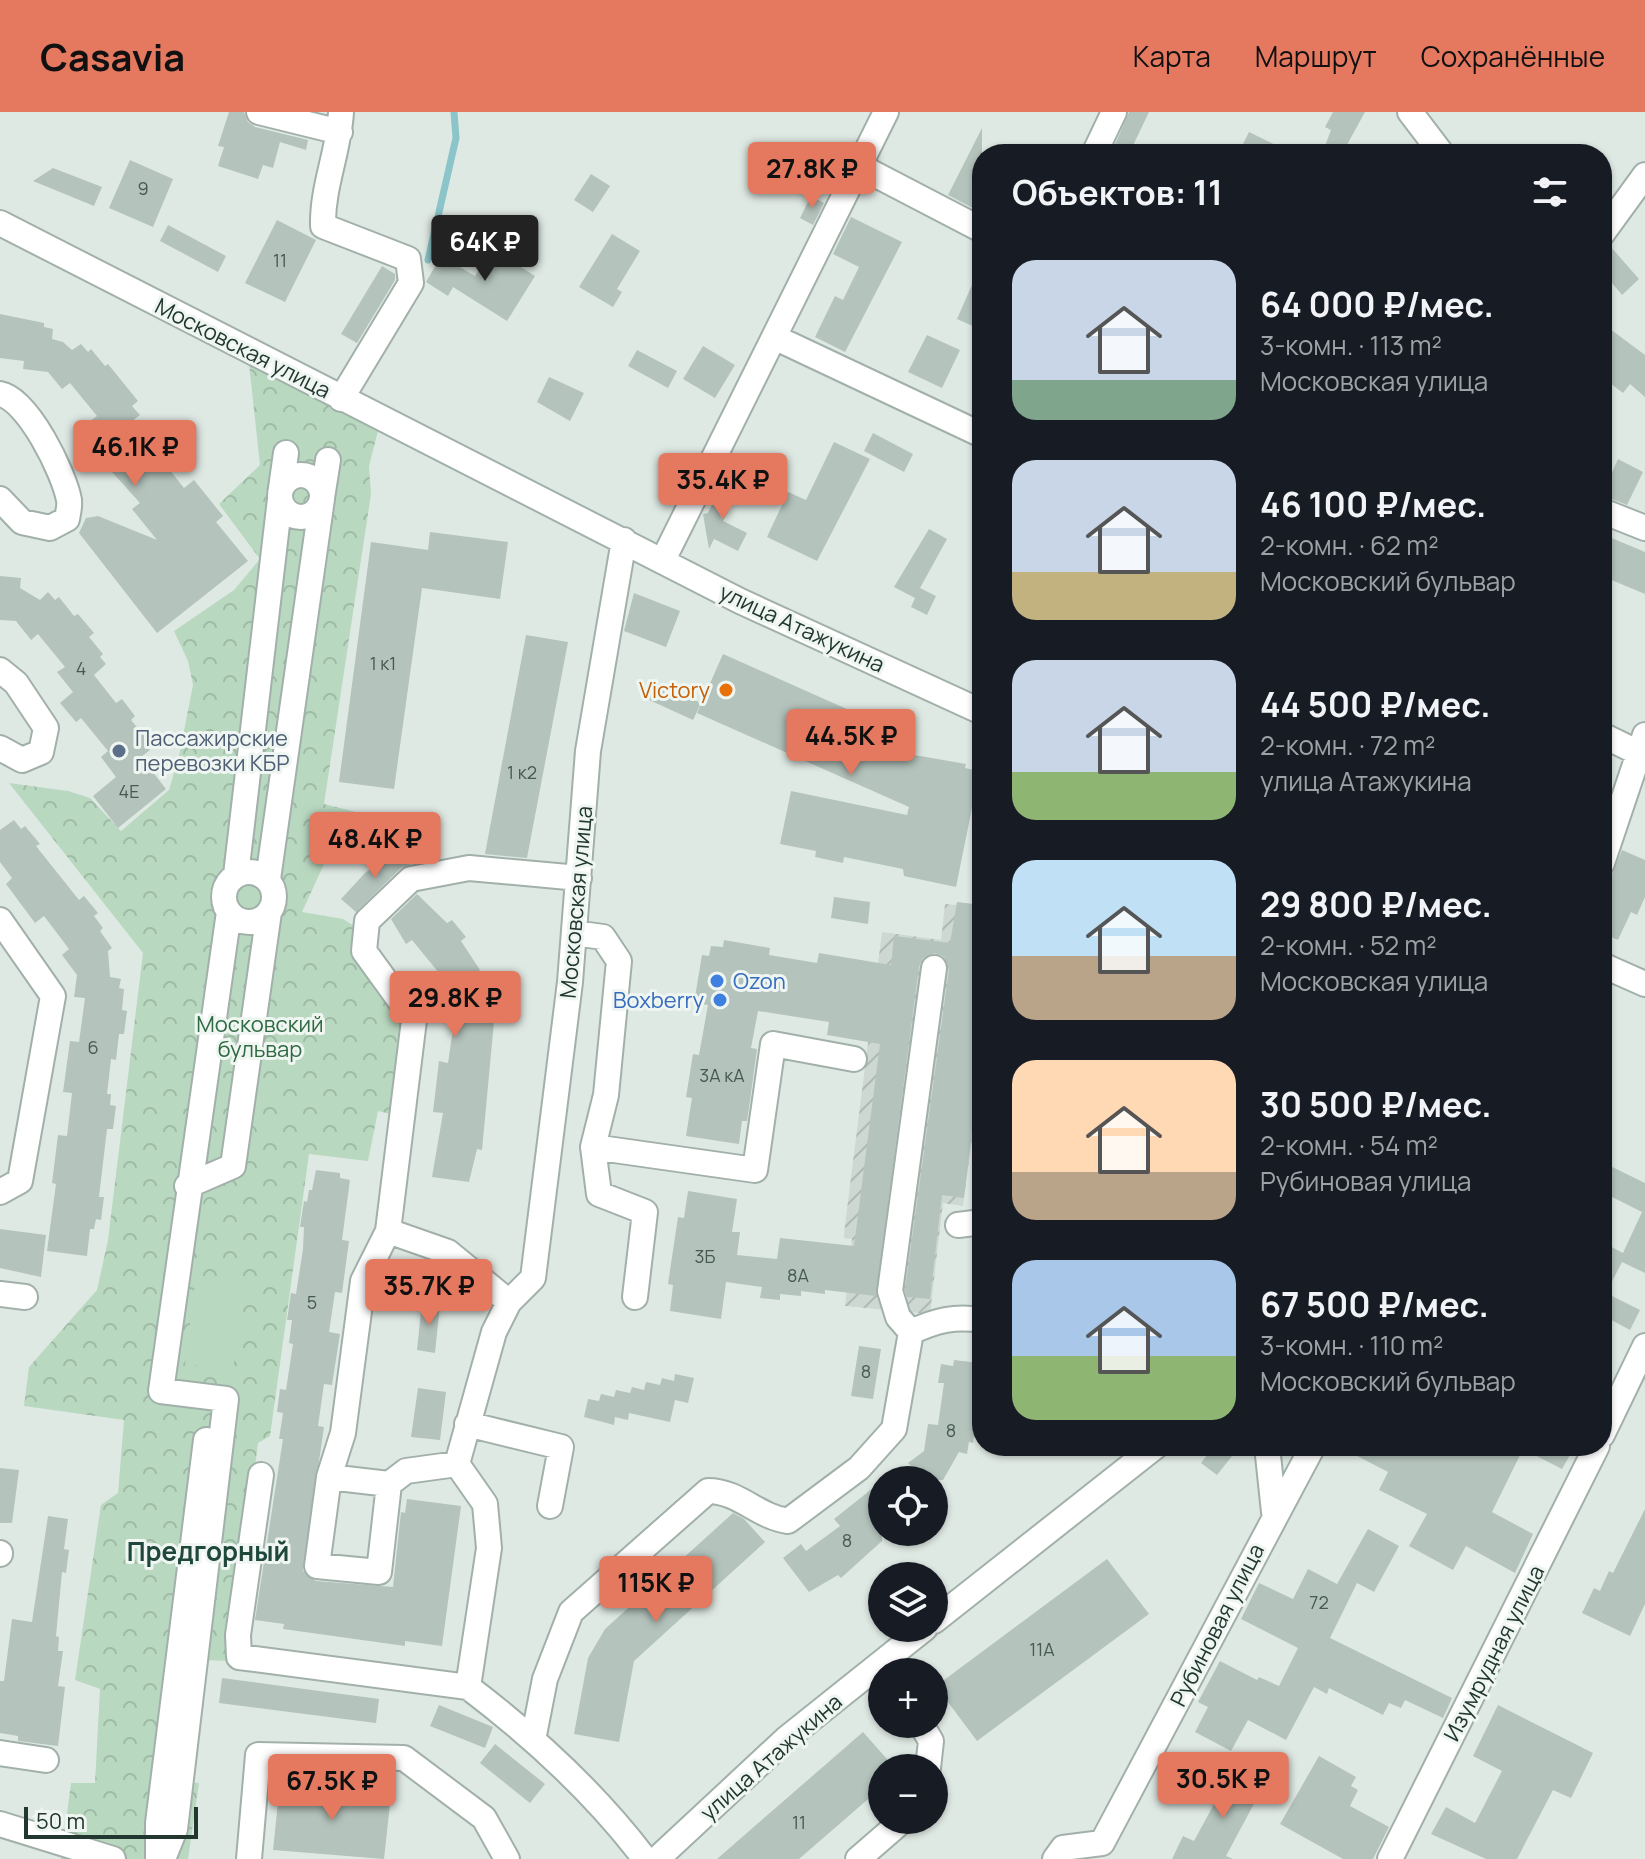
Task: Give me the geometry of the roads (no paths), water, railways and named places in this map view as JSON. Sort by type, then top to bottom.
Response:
[{"type":"street","points":[[259,112],[341,122],[322,206],[323,226],[408,259],[411,283],[341,399]]},
{"type":"street","points":[[663,560],[886,112]]},
{"type":"street","points":[[1099,144],[1114,112]]},
{"type":"street","points":[[1410,112],[1434,144]]},
{"type":"street","points":[[859,166],[972,225]]},
{"type":"street","points":[[1612,220],[1645,175]]},
{"type":"street","name":"Московская улица","points":[[0,223],[341,399],[624,540],[588,751],[557,1108],[533,1278],[509,1302],[494,1332],[457,1464]]},
{"type":"street","points":[[774,337],[972,430]]},
{"type":"street","points":[[0,394],[10,396],[34,420],[69,502],[67,519],[50,528],[22,522],[0,499]]},
{"type":"street","points":[[160,1859],[158,1823],[180,1715],[207,1504],[210,1398],[161,1391],[187,1186],[229,912],[226,888],[236,875],[286,453]]},
{"type":"street","points":[[187,1186],[233,1166],[269,912],[275,895],[268,879],[328,460]]},
{"type":"street","points":[[281,494],[284,510],[299,518],[314,513],[322,499]]},
{"type":"street","points":[[1612,515],[1645,528]]},
{"type":"street","name":"улица Атажукина","points":[[624,540],[753,607],[972,707]]},
{"type":"street","points":[[0,670],[16,683],[46,728],[41,752],[22,760],[0,748]]},
{"type":"street","points":[[1612,737],[1642,744],[1612,833]]},
{"type":"street","points":[[389,1484],[379,1572],[317,1566],[329,1477],[343,1433],[363,1281],[388,1231],[414,1020],[364,951],[367,921],[411,879],[469,868],[579,878]]},
{"type":"street","points":[[236,875],[253,872],[268,879]]},
{"type":"street","points":[[229,912],[245,921],[262,918],[269,912]]},
{"type":"street","points":[[0,920],[53,996],[20,1181],[0,1192]]},
{"type":"street","points":[[574,933],[603,937],[619,961],[606,1095],[593,1147],[599,1194],[645,1212],[635,1297]]},
{"type":"street","points":[[911,1332],[898,1317],[890,1291],[934,968]]},
{"type":"street","points":[[1612,969],[1645,984]]},
{"type":"street","points":[[593,1147],[755,1170],[773,1044],[854,1059]]},
{"type":"street","points":[[388,1231],[448,1252],[509,1302]]},
{"type":"street","points":[[0,1294],[25,1297]]},
{"type":"street","points":[[911,1332],[938,1320],[959,1316],[972,1318]]},
{"type":"street","points":[[533,1740],[545,1679],[571,1612],[708,1491],[737,1496],[776,1519],[788,1521],[859,1468],[894,1429],[911,1332]]},
{"type":"street","points":[[1612,1414],[1645,1346]]},
{"type":"street","points":[[467,1424],[561,1447],[550,1506]]},
{"type":"street","points":[[948,1610],[1143,1456]]},
{"type":"street","points":[[1268,1456],[1274,1512]]},
{"type":"street","name":"Рубиновая улица","points":[[1055,1859],[1063,1848],[1101,1851],[1274,1512],[1301,1473],[1309,1456]]},
{"type":"street","name":"Изумрудная улица","points":[[1390,1859],[1592,1456]]},
{"type":"street","points":[[329,1477],[389,1484],[406,1471],[457,1464],[485,1504],[489,1548],[468,1687]]},
{"type":"street","points":[[261,1475],[238,1635],[239,1657],[468,1687],[533,1740],[613,1816],[645,1859]]},
{"type":"street","name":"улица Атажукина","points":[[895,1658],[911,1642]]},
{"type":"street","name":"улица Атажукина","points":[[657,1859],[786,1739],[868,1680]]},
{"type":"street","points":[[0,1753],[46,1760]]},
{"type":"street","points":[[249,1859],[258,1755],[404,1758],[484,1818],[507,1859]]},
{"type":"street","points":[[0,1824],[113,1859]]},
{"type":"street","points":[[858,1859],[887,1834]]},
{"type":"waterway","points":[[428,260],[456,138],[454,112]]},
{"type":"place","name":"Victory","points":[[726,690]]},
{"type":"place","name":"Пассажирские перевозки КБР","points":[[119,751]]},
{"type":"place","name":"Ozon","points":[[717,981]]},
{"type":"place","name":"Boxberry","points":[[720,1000]]},
{"type":"district","name":"Предгорный","points":[[208,1552]]},
{"type":"park label","name":"Московский бульвар","points":[[260,1036]]}]
